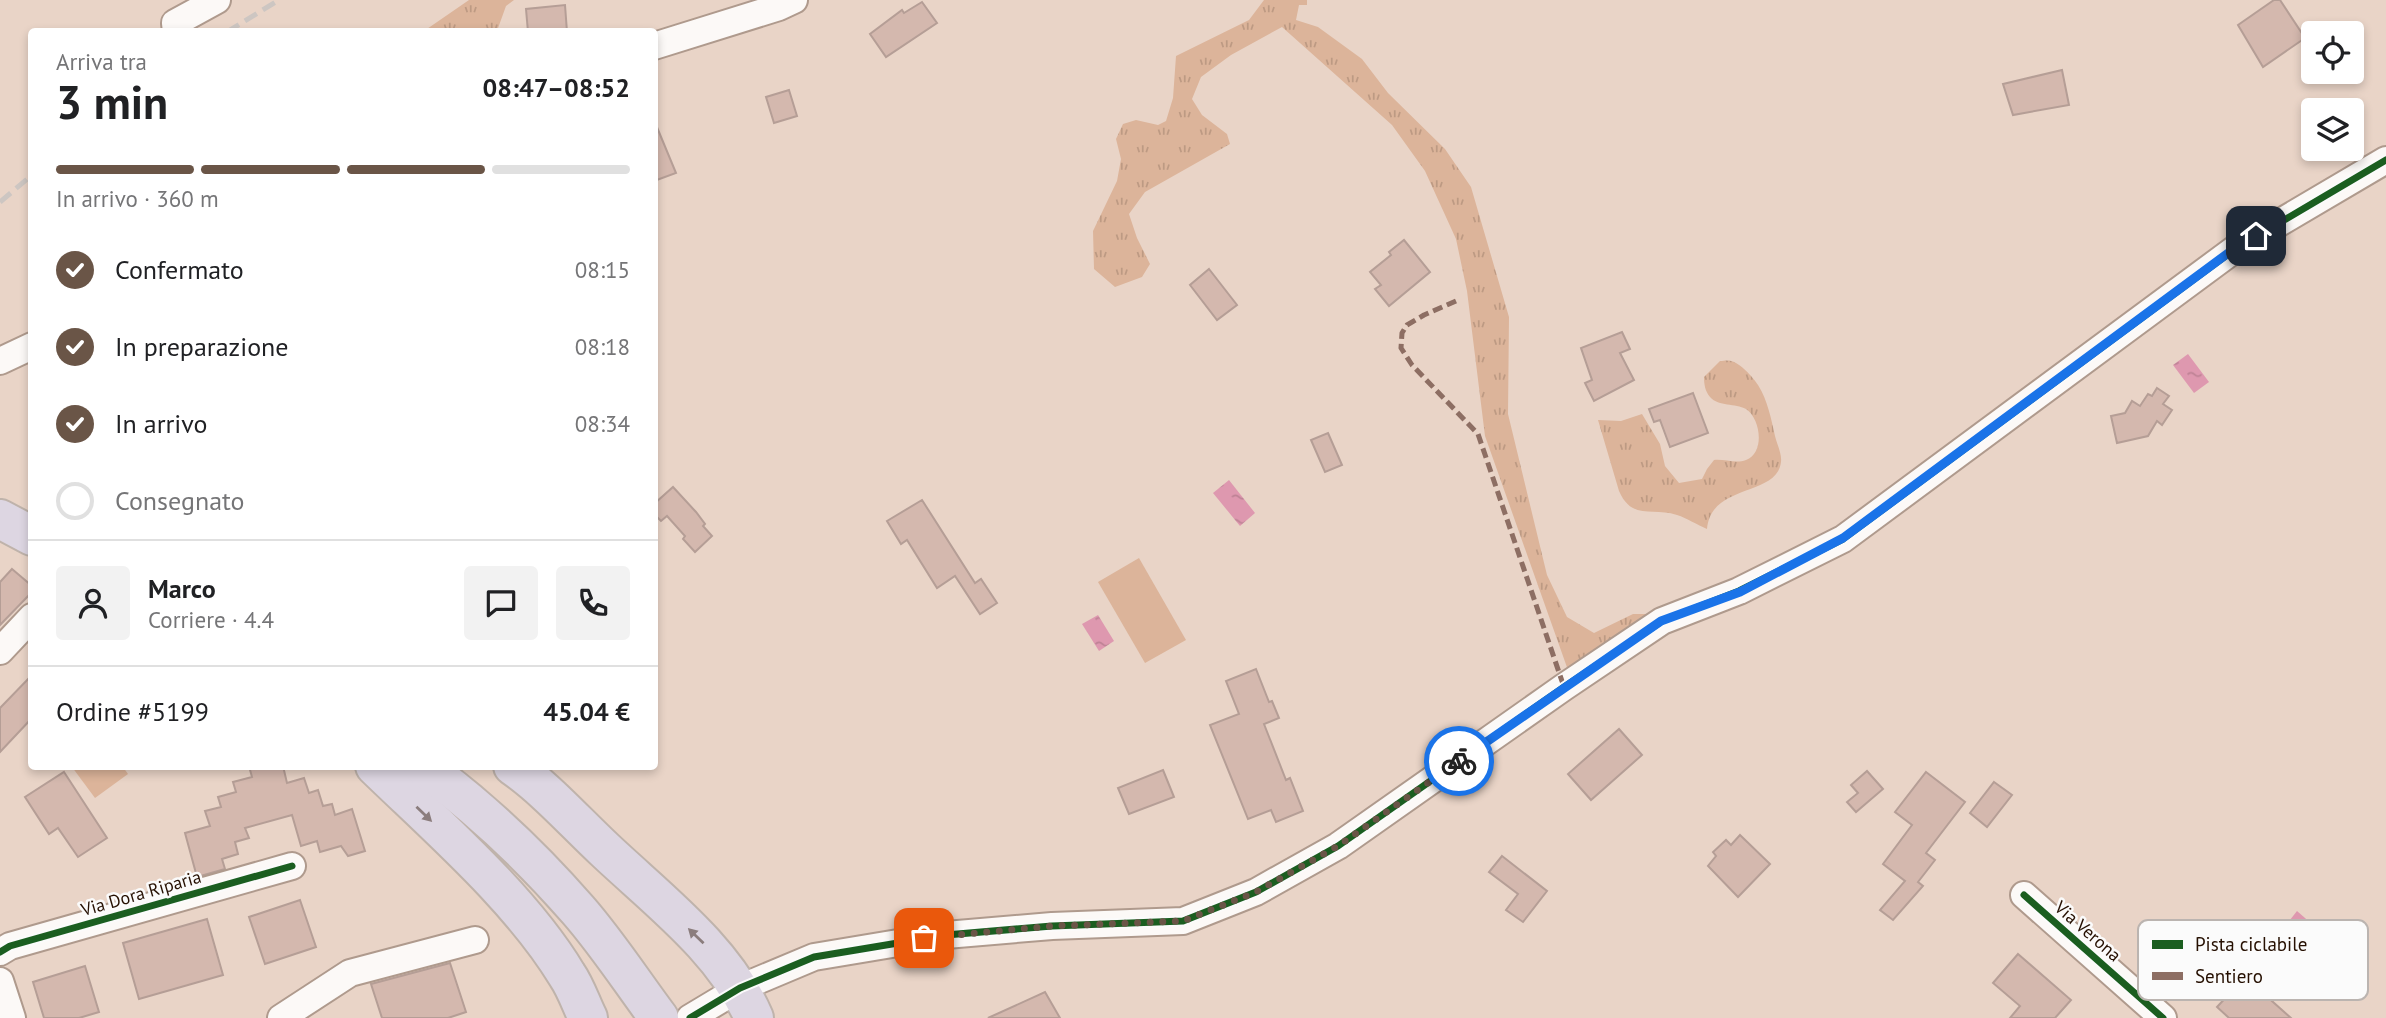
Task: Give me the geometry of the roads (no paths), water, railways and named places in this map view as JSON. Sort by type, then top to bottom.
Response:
[{"type":"highway","points":[[0,496],[28,510]]},
{"type":"highway","points":[[0,519],[28,534]]},
{"type":"highway","points":[[380,770],[478,867],[532,926],[568,975],[585,1014]]},
{"type":"highway","points":[[428,770],[513,840],[579,911],[659,1018]]},
{"type":"highway","points":[[461,770],[489,791],[602,908],[687,1018]]},
{"type":"highway","points":[[518,770],[708,948],[739,1001]]},
{"type":"street","points":[[176,28],[175,23],[216,0]]},
{"type":"street","points":[[658,45],[794,0]]},
{"type":"street","points":[[687,1018],[739,1001],[814,957],[946,935],[1052,926],[1183,921],[1256,892],[1338,846],[1661,621],[1740,592],[1843,538],[2235,248],[2386,160]]},
{"type":"street","points":[[0,361],[28,348]]},
{"type":"street","points":[[0,651],[28,621]]},
{"type":"street","name":"Via Dora Riparia","points":[[0,952],[10,946],[292,866]]},
{"type":"street","name":"Via Verona","points":[[2024,895],[2138,997]]},
{"type":"street","points":[[281,1018],[350,972],[475,940]]},
{"type":"street","points":[[0,981],[12,1018]]},
{"type":"street","name":"Via Verona","points":[[2142,1000],[2162,1018]]},
{"type":"water","points":[[2188,354],[2209,382],[2194,393],[2173,365]]},
{"type":"water","points":[[1229,480],[1255,513],[1240,526],[1213,493]]},
{"type":"water","points":[[1098,615],[1114,641],[1099,651],[1082,624]]},
{"type":"water","points":[[2297,911],[2307,920],[2290,920]]},
{"type":"railway","points":[[234,28],[279,0]]},
{"type":"railway","points":[[0,202],[28,178]]}]
